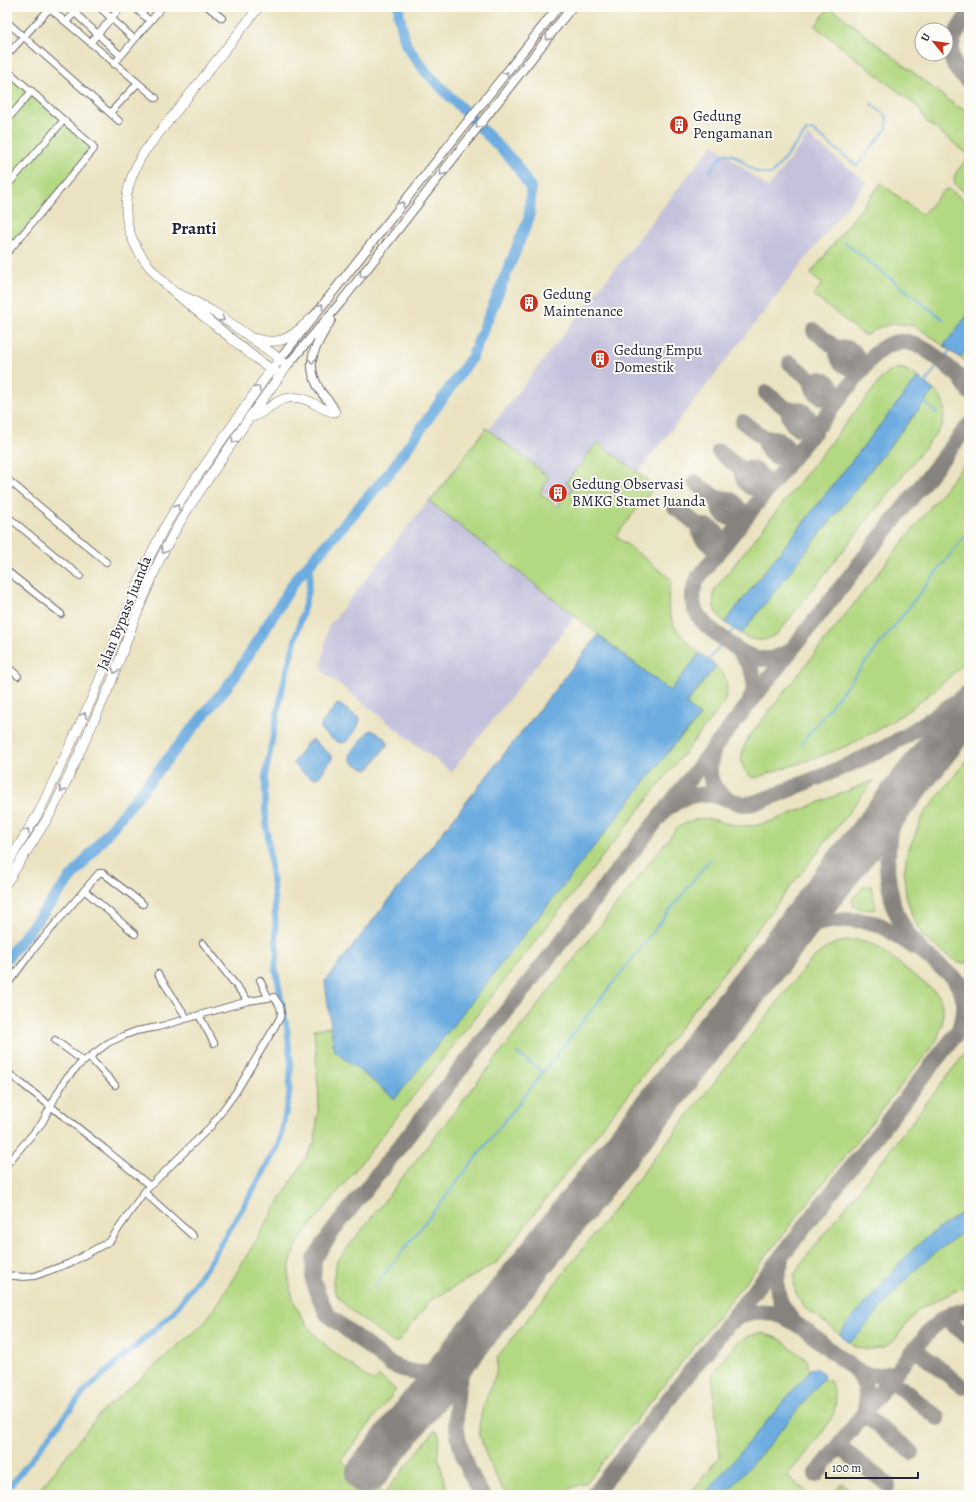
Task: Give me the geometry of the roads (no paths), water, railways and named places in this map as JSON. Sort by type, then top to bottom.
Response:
[{"type":"main road","points":[[259,7],[148,146],[136,165],[130,180],[126,211],[129,230],[135,247],[154,273],[176,293],[280,375]]},
{"type":"main road","points":[[176,293],[193,300],[248,336],[280,359],[287,366]]},
{"type":"main road","points":[[248,336],[272,342],[279,342],[293,335],[312,318]]},
{"type":"main road","name":"Jalan Bypass Juanda","points":[[7,865],[39,812],[68,750],[93,696],[147,562],[164,528],[182,498],[280,359]]},
{"type":"main road","name":"Jalan Bypass Juanda","points":[[8,878],[51,813],[69,776],[110,683],[160,559],[186,512],[249,418],[287,366]]},
{"type":"main road","points":[[249,418],[259,415],[277,402],[294,397],[306,399],[328,411],[335,412]]},
{"type":"street","points":[[7,55],[49,7],[114,64],[156,98]]},
{"type":"street","points":[[66,22],[80,7]]},
{"type":"street","points":[[99,7],[134,39]]},
{"type":"street","points":[[90,43],[121,7]]},
{"type":"street","points":[[134,7],[150,21]]},
{"type":"street","points":[[114,64],[120,55],[162,7]]},
{"type":"street","points":[[208,7],[222,18]]},
{"type":"street","points":[[280,359],[558,7]]},
{"type":"street","points":[[287,366],[341,302],[572,7]]},
{"type":"street","points":[[75,13],[120,55]]},
{"type":"street","points":[[7,22],[119,121]]},
{"type":"street","points":[[7,70],[93,146],[93,151],[7,253]]},
{"type":"street","points":[[110,113],[138,83]]},
{"type":"street","points":[[7,120],[32,91]]},
{"type":"street","points":[[7,186],[64,120]]},
{"type":"street","points":[[7,239],[14,245]]},
{"type":"street","points":[[335,412],[332,405],[318,386],[313,372],[312,361],[315,347],[341,302]]},
{"type":"street","points":[[7,479],[106,562]]},
{"type":"street","points":[[7,516],[80,576]]},
{"type":"street","points":[[7,571],[61,614]]},
{"type":"street","points":[[7,666],[18,676]]},
{"type":"street","points":[[7,985],[33,950],[98,873],[101,872],[143,904]]},
{"type":"street","points":[[84,890],[135,934]]},
{"type":"street","points":[[203,943],[248,1001]]},
{"type":"street","points":[[158,974],[187,1018]]},
{"type":"street","points":[[260,980],[268,997]]},
{"type":"street","points":[[7,1164],[33,1135],[45,1118],[65,1080],[83,1061],[108,1043],[122,1036],[248,1001],[274,997],[280,1006],[281,1015],[243,1081],[211,1126],[144,1192],[110,1240],[103,1246],[70,1263],[34,1276],[24,1278],[7,1275]]},
{"type":"street","points":[[199,1015],[214,1043]]},
{"type":"street","points":[[55,1040],[83,1061]]},
{"type":"street","points":[[89,1056],[115,1085]]},
{"type":"street","points":[[7,1072],[150,1186]]},
{"type":"street","points":[[144,1192],[193,1236]]},
{"type":"water","points":[[969,313],[969,346],[960,358],[944,345]]},
{"type":"water","points":[[918,377],[934,390],[741,634],[725,622]]},
{"type":"water","points":[[598,635],[670,691],[700,653],[716,666],[686,704],[700,716],[687,732],[682,735],[395,1099],[334,1050],[325,981]]},
{"type":"water","points":[[339,704],[360,719],[354,733],[348,740],[342,743],[337,742],[321,730],[322,723],[336,705]]},
{"type":"water","points":[[371,730],[381,736],[388,744],[369,769],[366,770],[351,761],[350,754]]},
{"type":"water","points":[[311,740],[332,756],[332,759],[319,777],[316,778],[304,774],[293,763]]},
{"type":"water","points":[[969,1208],[969,1227],[926,1260],[911,1274],[852,1341],[848,1342],[841,1336],[841,1331],[909,1253],[928,1236]]},
{"type":"water","points":[[816,1368],[823,1373],[824,1377],[768,1446],[725,1495],[704,1495],[811,1369]]},
{"type":"waterway","points":[[7,958],[234,678],[296,579],[390,472],[472,357],[529,218],[531,189],[515,163],[426,72],[406,45],[399,15],[399,7]]},
{"type":"waterway","points":[[710,171],[723,154],[730,154],[736,156],[757,172],[772,174],[807,131],[812,130],[857,166],[887,128],[887,117],[871,104]]},
{"type":"waterway","points":[[844,242],[944,320]]},
{"type":"waterway","points":[[924,384],[951,349]]},
{"type":"waterway","points":[[922,401],[937,413]]},
{"type":"waterway","points":[[801,744],[969,531]]},
{"type":"waterway","points":[[7,1490],[85,1391],[173,1313],[208,1265],[279,1144],[289,1096],[291,1063],[287,1029],[275,966],[277,955],[274,896],[265,810],[265,777],[283,685],[308,593],[312,560]]},
{"type":"waterway","points":[[708,661],[735,627]]},
{"type":"waterway","points":[[376,1285],[711,858]]},
{"type":"waterway","points":[[517,1053],[543,1072]]},
{"type":"place","name":"Gedung Pengamanan","points":[[679,125]]},
{"type":"place","name":"Gedung Maintenance","points":[[529,303]]},
{"type":"place","name":"Gedung Empu Domestik","points":[[600,359]]},
{"type":"place","name":"Gedung Observasi BMKG Stamet Juanda","points":[[558,493]]},
{"type":"district","name":"Pranti","points":[[194,228]]}]
